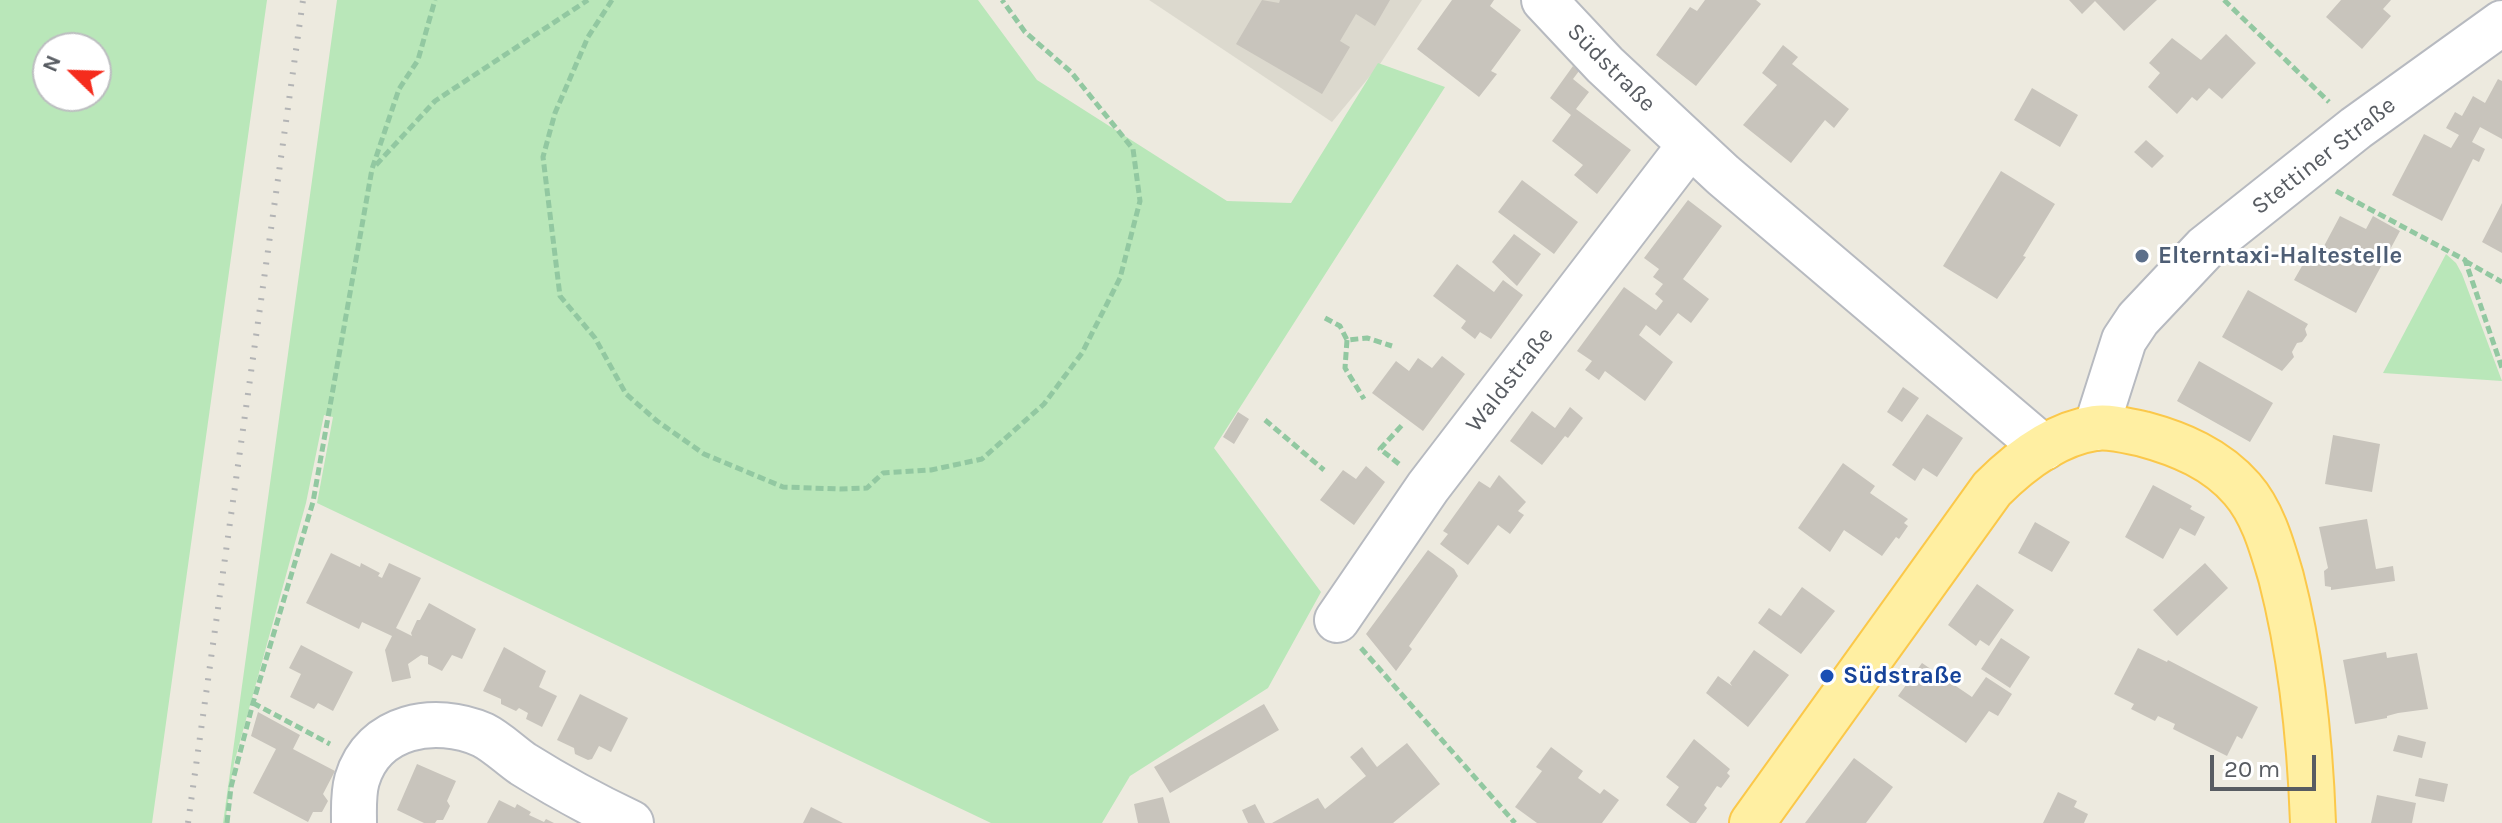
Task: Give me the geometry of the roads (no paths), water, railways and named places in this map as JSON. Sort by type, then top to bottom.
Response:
[{"type":"main road","points":[[1752,823],[1992,489],[2024,460],[2044,448],[2069,435],[2096,428],[2126,430],[2166,440],[2192,451],[2221,468],[2243,489],[2257,511],[2274,551],[2291,616],[2305,698],[2313,823]]},
{"type":"street","name":"Südstraße","points":[[1544,0],[1605,65],[1690,145],[2044,448]]},
{"type":"street","name":"Stettiner Straße","points":[[2096,428],[2124,340],[2138,319],[2205,248],[2356,128],[2502,23]]},
{"type":"street","name":"Waldstraße","points":[[1337,620],[1428,487],[1690,145]]},
{"type":"street","points":[[354,823],[353,799],[357,780],[377,745],[397,731],[424,724],[453,726],[485,736],[588,803],[631,823]]},
{"type":"railway","points":[[188,823],[303,0]]},
{"type":"place","name":"Elterntaxi-Haltestelle","points":[[2142,256]]},
{"type":"place","name":"Südstraße","points":[[1827,676]]}]
